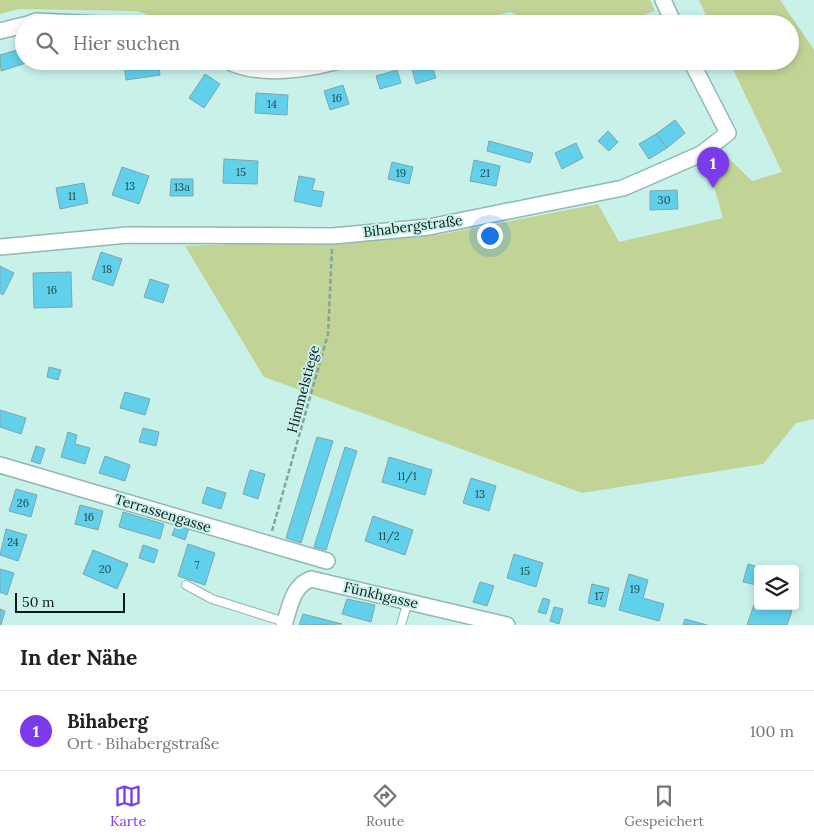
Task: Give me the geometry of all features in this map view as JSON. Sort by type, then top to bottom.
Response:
[{"type":"street","points":[[663,0],[670,15]]},
{"type":"street","points":[[0,31],[15,27]]},
{"type":"street","name":"Bihabergstraße","points":[[0,247],[128,235],[333,236],[429,227],[623,188],[701,154],[728,134],[696,70]]},
{"type":"street","name":"Terrassengasse","points":[[0,465],[327,561]]},
{"type":"street","name":"Fünkhgasse","points":[[284,624],[295,591],[302,582],[311,578],[507,625]]},
{"type":"lane","points":[[186,585],[212,599],[284,624]]},
{"type":"lane","points":[[401,625],[408,601]]},
{"type":"path","name":"Himmelstiege","points":[[268,544],[328,334],[333,236]]},
{"type":"green space","points":[[0,0],[650,0],[655,11],[644,15],[517,15],[510,12],[499,15],[149,15],[137,11],[19,9],[0,14]]},
{"type":"green space","points":[[699,0],[780,0],[790,15],[706,15]]},
{"type":"green space","points":[[799,28],[814,50],[814,419],[796,423],[763,464],[582,493],[264,377],[185,246],[438,235],[598,204],[619,242],[723,218],[708,165],[725,155],[752,181],[782,172],[733,70],[799,70]]},
{"type":"building","points":[[15,51],[15,66],[1,71],[0,55]]},
{"type":"building","points":[[125,70],[159,70],[160,75],[126,80]]},
{"type":"building","points":[[397,70],[401,83],[380,89],[376,76]]},
{"type":"building","points":[[412,70],[433,70],[436,78],[416,84]]},
{"type":"building","points":[[205,74],[220,84],[204,108],[189,98]]},
{"type":"building","points":[[343,85],[349,104],[330,110],[324,91]]},
{"type":"building","points":[[256,93],[288,95],[287,115],[255,113]]},
{"type":"building","points":[[675,120],[685,133],[667,148],[656,134]]},
{"type":"building","points":[[608,131],[618,142],[609,151],[598,141]]},
{"type":"building","points":[[656,134],[667,148],[649,159],[639,144]]},
{"type":"building","points":[[489,141],[533,153],[530,163],[487,151]]},
{"type":"building","points":[[576,143],[583,158],[562,169],[555,153]]},
{"type":"building","points":[[224,159],[258,161],[257,184],[223,183]]},
{"type":"building","points":[[474,160],[500,166],[496,186],[470,181]]},
{"type":"building","points":[[392,162],[413,167],[409,184],[388,179]]},
{"type":"building","points":[[122,167],[149,176],[139,204],[112,195]]},
{"type":"building","points":[[299,176],[315,179],[312,190],[324,192],[321,207],[294,201]]},
{"type":"building","points":[[171,179],[193,179],[193,196],[170,196]]},
{"type":"building","points":[[84,183],[88,203],[60,209],[56,188]]},
{"type":"building","points":[[677,190],[678,209],[650,210],[650,191]]},
{"type":"building","points":[[101,252],[122,259],[113,286],[92,279]]},
{"type":"building","points":[[0,266],[14,273],[3,295],[0,293]]},
{"type":"building","points":[[71,272],[72,307],[34,308],[33,273]]},
{"type":"building","points":[[150,279],[169,285],[163,303],[144,297]]},
{"type":"building","points":[[49,367],[61,370],[58,380],[47,377]]},
{"type":"building","points":[[125,392],[150,399],[145,415],[120,408]]},
{"type":"building","points":[[0,410],[26,418],[21,434],[0,427]]},
{"type":"building","points":[[143,428],[159,432],[156,446],[139,442]]},
{"type":"building","points":[[68,432],[77,435],[75,444],[90,448],[85,464],[61,457]]},
{"type":"building","points":[[317,437],[333,441],[301,543],[286,538]]},
{"type":"building","points":[[36,446],[45,449],[40,464],[31,461]]},
{"type":"building","points":[[345,447],[357,451],[326,550],[314,547]]},
{"type":"building","points":[[105,456],[130,465],[125,481],[99,473]]},
{"type":"building","points":[[389,457],[432,470],[425,495],[382,482]]},
{"type":"building","points":[[250,470],[265,474],[258,499],[243,494]]},
{"type":"building","points":[[471,478],[496,486],[489,511],[463,503]]},
{"type":"building","points":[[207,487],[226,493],[221,509],[202,503]]},
{"type":"building","points":[[16,489],[37,495],[31,517],[9,511]]},
{"type":"building","points":[[80,505],[103,511],[98,530],[75,524]]},
{"type":"building","points":[[123,512],[164,524],[160,539],[119,527]]},
{"type":"building","points":[[373,516],[413,530],[405,555],[365,541]]},
{"type":"building","points":[[177,523],[189,528],[185,540],[172,535]]},
{"type":"building","points":[[6,529],[27,535],[18,561],[0,555]]},
{"type":"building","points":[[188,544],[215,553],[205,585],[178,576]]},
{"type":"building","points":[[143,545],[158,550],[154,563],[139,558]]},
{"type":"building","points":[[93,550],[128,564],[117,589],[83,574]]},
{"type":"building","points":[[514,554],[543,563],[536,587],[507,578]]},
{"type":"building","points":[[748,564],[754,566],[754,584],[743,582]]},
{"type":"building","points":[[0,569],[14,573],[7,595],[0,592]]},
{"type":"building","points":[[629,574],[648,580],[643,598],[664,604],[659,621],[619,610]]},
{"type":"building","points":[[480,582],[494,586],[487,606],[473,602]]},
{"type":"building","points":[[592,584],[609,588],[605,607],[588,603]]},
{"type":"building","points":[[543,598],[550,600],[546,614],[538,612]]},
{"type":"building","points":[[347,599],[375,605],[371,622],[342,614]]},
{"type":"building","points":[[754,605],[754,610],[792,611],[787,625],[747,625]]},
{"type":"building","points":[[554,607],[563,609],[559,624],[550,621]]},
{"type":"building","points":[[0,609],[5,611],[1,625],[0,625]]},
{"type":"building","points":[[303,614],[342,624],[299,625]]},
{"type":"building","points":[[685,619],[707,625],[683,625]]},
{"type":"place","name":"Bihaberg","points":[[713,188]]}]
